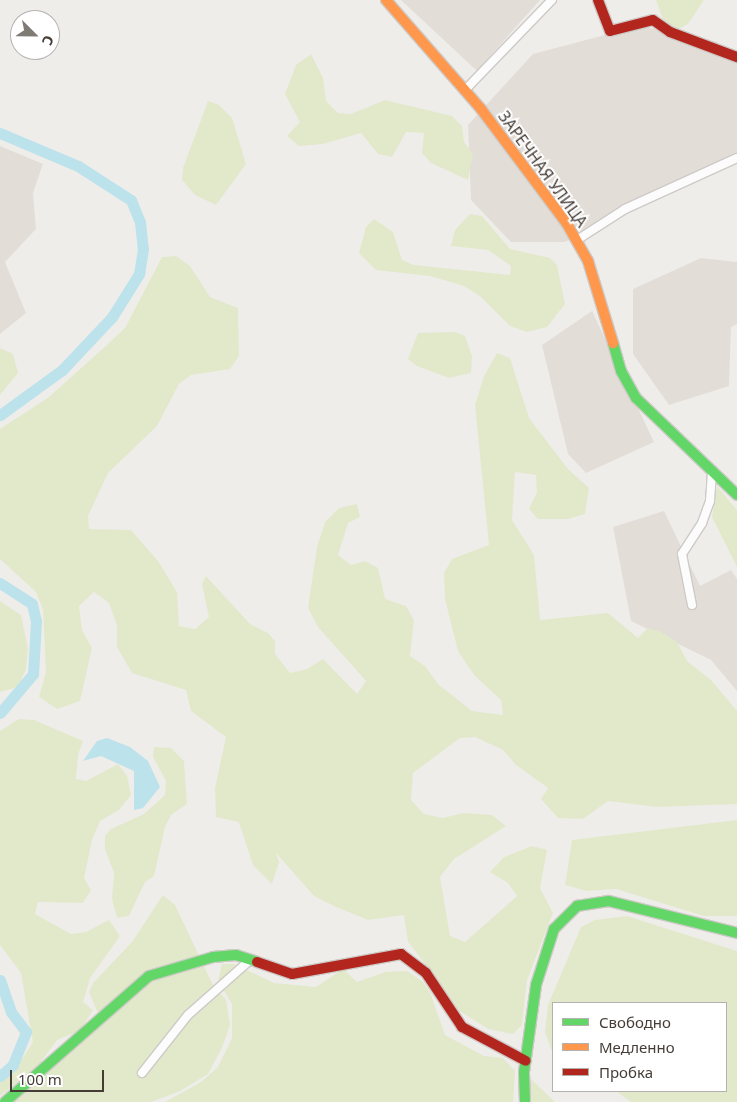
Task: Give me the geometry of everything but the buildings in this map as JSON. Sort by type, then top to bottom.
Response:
[{"type":"street","name":"ЗАРЕЧНАЯ УЛИЦА","points":[[386,0],[465,90],[522,159],[577,240],[588,261],[621,370],[636,398],[734,493]]},
{"type":"street","points":[[465,90],[552,0]]},
{"type":"street","points":[[598,0],[610,31],[653,20],[670,32],[737,57]]},
{"type":"street","points":[[577,240],[625,208],[737,158]]},
{"type":"street","points":[[692,605],[682,554],[702,523],[710,501],[712,472]]},
{"type":"street","points":[[525,1102],[526,1061],[536,985],[554,929],[577,906],[592,902],[622,903],[737,933]]},
{"type":"street","points":[[5,1102],[149,976],[213,957],[236,955],[292,974],[401,954],[426,973],[462,1027],[526,1061]]},
{"type":"street","points":[[142,1073],[188,1015],[250,960]]},
{"type":"shaded area","points":[[401,0],[540,0],[477,71]]},
{"type":"shaded area","points":[[639,26],[717,42],[737,61],[737,156],[565,242],[511,242],[471,200],[468,125],[533,54]]},
{"type":"shaded area","points":[[0,146],[43,164],[33,193],[36,229],[5,262],[26,313],[0,334]]},
{"type":"shaded area","points":[[701,258],[737,262],[737,324],[731,327],[729,386],[669,405],[633,354],[633,289]]},
{"type":"shaded area","points":[[592,311],[654,442],[586,473],[568,454],[542,345]]},
{"type":"shaded area","points":[[664,511],[700,586],[731,570],[737,579],[737,691],[711,660],[631,621],[613,527]]},
{"type":"green space","points":[[656,0],[704,0],[688,24],[679,29],[664,22]]},
{"type":"green space","points":[[311,54],[323,78],[326,101],[338,113],[351,114],[385,100],[452,116],[462,126],[464,142],[473,154],[468,180],[431,163],[422,153],[424,133],[406,132],[392,157],[378,154],[361,133],[323,144],[299,146],[287,136],[300,122],[285,94],[296,65]]},
{"type":"green space","points":[[208,101],[219,105],[232,118],[246,164],[216,205],[195,195],[182,180],[183,168]]},
{"type":"green space","points":[[470,214],[482,216],[510,249],[550,258],[557,265],[565,304],[547,327],[527,332],[510,326],[480,296],[464,286],[430,276],[376,270],[359,253],[366,227],[374,219],[393,232],[402,260],[414,265],[510,275],[511,266],[488,250],[451,246],[455,230]]},
{"type":"green space","points":[[176,256],[190,266],[210,297],[238,308],[239,356],[230,369],[191,375],[179,384],[157,426],[108,473],[88,516],[89,529],[131,530],[158,561],[177,592],[179,626],[195,629],[209,617],[202,584],[206,576],[250,624],[268,633],[275,641],[275,654],[290,673],[307,669],[323,659],[357,694],[366,681],[318,627],[308,608],[317,547],[325,522],[339,508],[357,504],[360,517],[348,523],[338,555],[351,565],[365,561],[378,568],[385,599],[406,606],[414,620],[410,656],[425,666],[438,684],[472,711],[503,715],[501,700],[474,675],[458,651],[445,599],[444,573],[452,559],[489,545],[475,405],[484,376],[497,353],[510,358],[529,418],[568,469],[589,488],[585,514],[568,519],[538,519],[529,509],[537,492],[536,475],[515,472],[512,520],[534,555],[540,620],[608,613],[638,638],[648,628],[661,632],[677,642],[687,661],[711,680],[737,711],[737,804],[657,807],[608,801],[583,819],[558,818],[541,799],[548,788],[516,765],[503,750],[475,737],[460,738],[413,773],[411,800],[424,814],[443,818],[463,813],[492,815],[506,826],[454,859],[440,877],[450,936],[465,942],[517,896],[508,883],[490,872],[504,857],[532,846],[547,850],[540,888],[553,913],[527,980],[522,1025],[513,1034],[488,1029],[441,999],[437,979],[408,942],[404,915],[368,920],[336,907],[314,896],[276,853],[279,862],[272,884],[253,865],[239,822],[216,817],[215,788],[226,737],[191,711],[186,690],[132,673],[117,647],[117,626],[109,603],[94,592],[79,606],[82,630],[92,648],[80,701],[57,709],[39,697],[46,672],[43,610],[36,592],[0,559],[0,429],[49,397],[125,328],[162,257]]},
{"type":"green space","points":[[455,332],[465,336],[472,356],[471,373],[449,378],[417,366],[408,359],[418,333]]},
{"type":"green space","points":[[0,348],[13,354],[18,373],[0,395]]},
{"type":"green space","points":[[717,486],[737,510],[737,567],[712,517]]},
{"type":"green space","points":[[0,601],[21,615],[28,649],[26,669],[18,687],[0,692]]},
{"type":"green space","points":[[19,719],[34,720],[83,741],[78,755],[76,779],[86,781],[118,764],[127,776],[131,795],[119,810],[100,821],[92,840],[84,878],[91,890],[83,903],[38,902],[35,914],[71,934],[86,932],[109,920],[120,936],[90,978],[83,1002],[93,1010],[83,1026],[98,1013],[89,992],[93,983],[132,942],[163,895],[175,905],[213,985],[226,1000],[230,1025],[222,1048],[208,1074],[180,1091],[151,1102],[0,1102],[9,1099],[77,1032],[57,1040],[38,1066],[0,1096],[0,1080],[12,1075],[33,1042],[21,973],[0,945],[0,731]]},
{"type":"green space","points":[[154,747],[171,748],[184,761],[187,804],[171,815],[165,827],[154,876],[145,882],[129,916],[117,918],[112,899],[114,873],[105,849],[105,836],[111,829],[144,814],[165,795],[166,781],[153,757]]},
{"type":"green space","points":[[737,820],[737,916],[704,916],[616,889],[587,891],[565,885],[572,840]]},
{"type":"green space","points":[[627,916],[737,951],[737,1102],[631,1102],[617,1092],[727,1092],[727,1002],[552,1002],[552,1052],[545,1032],[548,1005],[581,927],[595,920]]},
{"type":"green space","points":[[222,964],[234,964],[274,983],[316,987],[343,969],[357,982],[385,972],[407,971],[423,982],[430,992],[445,1035],[484,1056],[503,1058],[515,1071],[513,1102],[165,1102],[201,1082],[218,1067],[232,1038],[232,1004],[218,981]]},
{"type":"green space","points":[[531,1079],[555,1102],[529,1102]]},
{"type":"water","points":[[107,738],[130,747],[148,761],[160,787],[143,808],[134,810],[134,771],[101,756],[83,761],[97,741]]},
{"type":"waterway","points":[[0,133],[78,166],[131,200],[140,222],[143,249],[139,274],[112,317],[62,370],[0,415]]},
{"type":"waterway","points":[[0,583],[32,604],[36,621],[33,674],[0,713]]},
{"type":"waterway","points":[[0,980],[11,1012],[26,1032],[13,1065],[0,1076]]},
{"type":"traffic: fast","points":[[613,343],[621,371],[636,398],[737,495]]},
{"type":"traffic: fast","points":[[525,1102],[524,1072],[536,985],[554,929],[577,906],[609,901],[737,933]]},
{"type":"traffic: fast","points":[[5,1102],[149,976],[213,957],[236,955],[257,962]]},
{"type":"traffic: slow","points":[[386,0],[481,109],[567,224],[588,261],[613,343]]},
{"type":"traffic: jam","points":[[598,0],[610,31],[653,20],[670,32],[737,57]]},
{"type":"traffic: jam","points":[[257,962],[292,974],[401,954],[426,973],[462,1027],[526,1061]]}]
